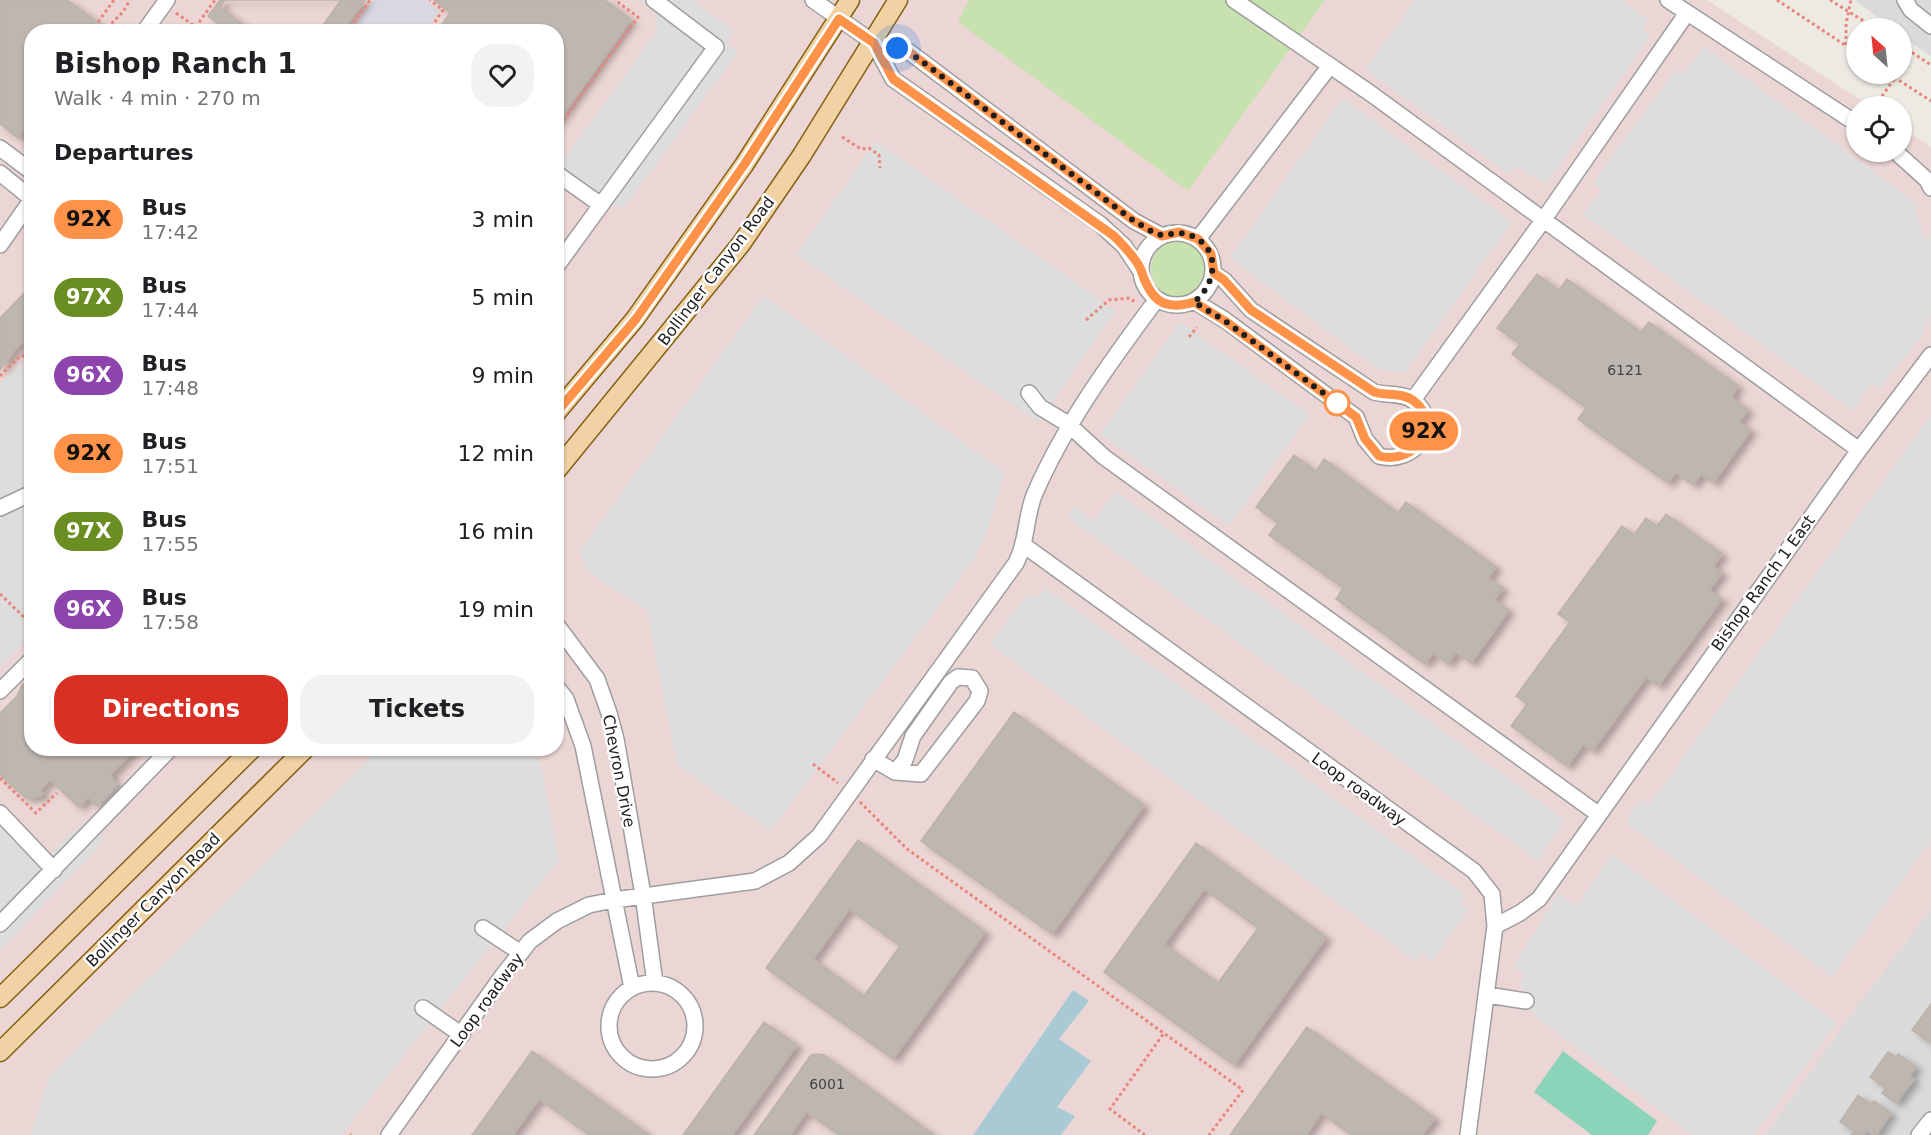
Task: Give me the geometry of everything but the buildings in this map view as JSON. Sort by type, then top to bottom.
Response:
[{"type":"main road","points":[[564,404],[636,319],[744,165],[850,0]]},
{"type":"main road","name":"Bollinger Canyon Road","points":[[564,461],[741,244],[874,43],[898,0]]},
{"type":"main road","points":[[0,998],[245,756]]},
{"type":"main road","name":"Bollinger Canyon Road","points":[[0,1052],[298,756]]},
{"type":"street","points":[[150,24],[167,0]]},
{"type":"street","points":[[564,256],[716,47],[654,0]]},
{"type":"street","points":[[813,0],[874,43],[908,51],[1134,221],[1162,236]]},
{"type":"street","points":[[1234,0],[1544,219],[1859,450]]},
{"type":"street","points":[[1668,0],[1846,116]]},
{"type":"street","points":[[1905,0],[1911,10],[1931,26]]},
{"type":"street","points":[[1413,400],[1544,219],[1687,13]]},
{"type":"street","points":[[874,43],[893,79],[1100,224],[1124,246],[1140,270],[1145,287],[1157,299],[1171,305],[1194,302],[1209,287],[1214,273],[1211,254],[1198,239],[1179,232],[1162,236],[1152,242],[1144,253],[1140,270]]},
{"type":"street","points":[[1198,239],[1329,67]]},
{"type":"street","points":[[0,148],[24,166]]},
{"type":"street","points":[[1907,162],[1927,180],[1931,188]]},
{"type":"street","points":[[0,173],[24,193]]},
{"type":"street","points":[[564,179],[601,206]]},
{"type":"street","points":[[0,245],[24,209]]},
{"type":"street","points":[[1194,302],[1225,321],[1356,417],[1365,439],[1379,456],[1401,457],[1418,447],[1423,439],[1424,416],[1413,400],[1396,394],[1386,395],[1374,392],[1251,310],[1224,280],[1214,273]]},
{"type":"street","points":[[1025,546],[1034,497],[1068,424],[1157,299]]},
{"type":"street","name":"Bishop Ranch 1 East","points":[[1496,926],[1539,899],[1859,450],[1931,355]]},
{"type":"street","points":[[1029,393],[1040,407],[1068,424],[1104,457],[1598,814]]},
{"type":"street","points":[[0,508],[24,497]]},
{"type":"street","name":"Loop roadway","points":[[389,1135],[530,941],[557,921],[589,905],[643,895],[754,881],[789,863],[819,836],[1016,563],[1025,546],[1474,871],[1492,894],[1496,926],[1468,1135]]},
{"type":"street","name":"Chevron Drive","points":[[564,635],[597,679],[616,739],[643,895],[655,983]]},
{"type":"street","points":[[0,691],[24,667]]},
{"type":"street","points":[[873,759],[895,772],[921,774],[977,701],[980,691],[972,678],[958,677],[951,682],[913,736],[905,760],[895,772]]},
{"type":"street","name":"Chevron Drive","points":[[564,703],[583,746],[632,988]]},
{"type":"street","points":[[0,924],[163,756]]},
{"type":"street","points":[[0,813],[54,870]]},
{"type":"street","points":[[483,928],[521,953]]},
{"type":"street","points":[[655,983],[669,987],[682,995],[690,1006],[695,1020],[694,1035],[689,1048],[680,1059],[660,1068],[639,1068],[626,1061],[616,1050],[610,1037],[609,1023],[612,1008],[621,996],[632,988],[655,983]]},
{"type":"street","points":[[1488,995],[1526,1001]]},
{"type":"street","points":[[423,1008],[462,1035]]},
{"type":"street","points":[[1919,1135],[1931,1120]]},
{"type":"path","points":[[98,22],[114,0]]},
{"type":"path","points":[[112,24],[130,0]]},
{"type":"path","points":[[197,24],[215,0]]},
{"type":"path","points":[[353,24],[370,0]]},
{"type":"path","points":[[430,0],[443,10],[433,24]]},
{"type":"path","points":[[564,119],[638,17],[615,0]]},
{"type":"path","points":[[1777,0],[1846,45]]},
{"type":"path","points":[[1830,0],[1857,18]]},
{"type":"path","points":[[1848,18],[1851,0]]},
{"type":"path","points":[[1912,53],[1931,65]]},
{"type":"path","points":[[1904,84],[1931,101]]},
{"type":"path","points":[[842,137],[861,149],[869,148],[879,155],[880,168]]},
{"type":"path","points":[[1086,320],[1109,300],[1130,298],[1137,304]]},
{"type":"path","points":[[1189,337],[1197,327]]},
{"type":"path","points":[[0,376],[20,356],[24,356]]},
{"type":"path","points":[[0,594],[24,617]]},
{"type":"path","points":[[813,764],[838,783]]},
{"type":"path","points":[[0,777],[36,813],[57,792]]},
{"type":"path","points":[[856,799],[907,849],[1243,1090],[1209,1135]]},
{"type":"path","points":[[1145,1135],[1110,1109],[1164,1034]]},
{"type":"path","points":[[1134,1135],[1138,1130]]},
{"type":"shaded area","points":[[0,0],[1707,0],[1855,96],[1846,96],[1846,162],[1912,162],[1912,135],[1931,147],[1931,909],[1854,1010],[1765,1135],[0,1135]]},
{"type":"shaded area","points":[[374,0],[425,0],[440,11],[430,24],[356,24]]},
{"type":"shaded area","points":[[638,0],[692,0],[735,31],[726,43],[738,52],[623,210],[564,168],[564,159],[657,31],[656,13]]},
{"type":"shaded area","points":[[1415,0],[1621,0],[1649,20],[1643,30],[1650,37],[1546,184],[1516,166],[1510,175],[1365,69]]},
{"type":"shaded area","points":[[1855,0],[1931,0],[1931,56],[1912,44],[1912,18],[1878,18]]},
{"type":"shaded area","points":[[1703,46],[1846,151],[1846,162],[1861,162],[1919,205],[1916,214],[1925,238],[1931,238],[1931,313],[1922,335],[1880,389],[1872,384],[1853,411],[1584,215],[1601,190],[1593,182],[1676,70],[1684,74]]},
{"type":"shaded area","points":[[1342,98],[1512,222],[1405,373],[1377,369],[1230,258]]},
{"type":"shaded area","points":[[876,141],[1116,311],[1038,422],[796,255]]},
{"type":"shaded area","points":[[764,295],[1005,473],[986,535],[973,561],[770,831],[677,765],[647,610],[589,573],[579,552]]},
{"type":"shaded area","points":[[1180,322],[1310,415],[1229,526],[1100,434]]},
{"type":"shaded area","points":[[19,365],[24,367],[24,643],[0,668],[0,384]]},
{"type":"shaded area","points":[[1931,415],[1931,841],[1832,977],[1625,822],[1640,800],[1649,805]]},
{"type":"shaded area","points":[[1116,491],[1565,820],[1538,861],[1068,518],[1074,506],[1094,521]]},
{"type":"shaded area","points":[[1046,588],[1466,895],[1460,902],[1468,910],[1433,961],[1422,954],[1416,962],[990,644],[1028,593],[1036,598]]},
{"type":"shaded area","points":[[372,756],[533,756],[540,761],[559,860],[341,1135],[31,1135],[49,1077]]},
{"type":"shaded area","points":[[86,819],[106,839],[0,950],[0,827],[38,865]]},
{"type":"shaded area","points":[[1612,854],[1837,1023],[1754,1135],[1693,1135],[1530,1012],[1520,982],[1524,975],[1514,966],[1558,893],[1576,907]]},
{"type":"shaded area","points":[[1931,909],[1931,1135],[1765,1135],[1854,1010]]},
{"type":"green space","points":[[969,0],[1325,0],[1188,191],[958,22]]},
{"type":"green space","points":[[1179,241],[1194,246],[1202,254],[1207,269],[1202,284],[1194,292],[1179,297],[1164,292],[1156,284],[1151,269],[1156,254],[1164,246]]},
{"type":"green space","points":[[1563,1051],[1657,1121],[1648,1135],[1592,1135],[1534,1092]]},
{"type":"water","points":[[1073,990],[1089,1001],[1059,1039],[1091,1061],[1057,1107],[1075,1116],[1061,1135],[973,1135]]},
{"type":"bus line","name":"92X","points":[[564,404],[636,319],[744,165],[839,19],[874,43],[893,79],[1114,236],[1124,246],[1140,270],[1145,287],[1151,295],[1171,305],[1194,302],[1225,321],[1356,417],[1365,439],[1379,456],[1401,457],[1418,447],[1423,439],[1424,416],[1421,408],[1413,400],[1396,394],[1386,395],[1374,392],[1251,310],[1224,280],[1214,273],[1211,254],[1198,239],[1179,232],[1162,236],[1134,221],[908,51],[897,48]]},
{"type":"route","points":[[897,48],[908,51],[1134,221],[1162,236],[1179,232],[1198,239],[1211,254],[1214,273],[1209,287],[1194,302],[1225,321],[1337,403]]}]
